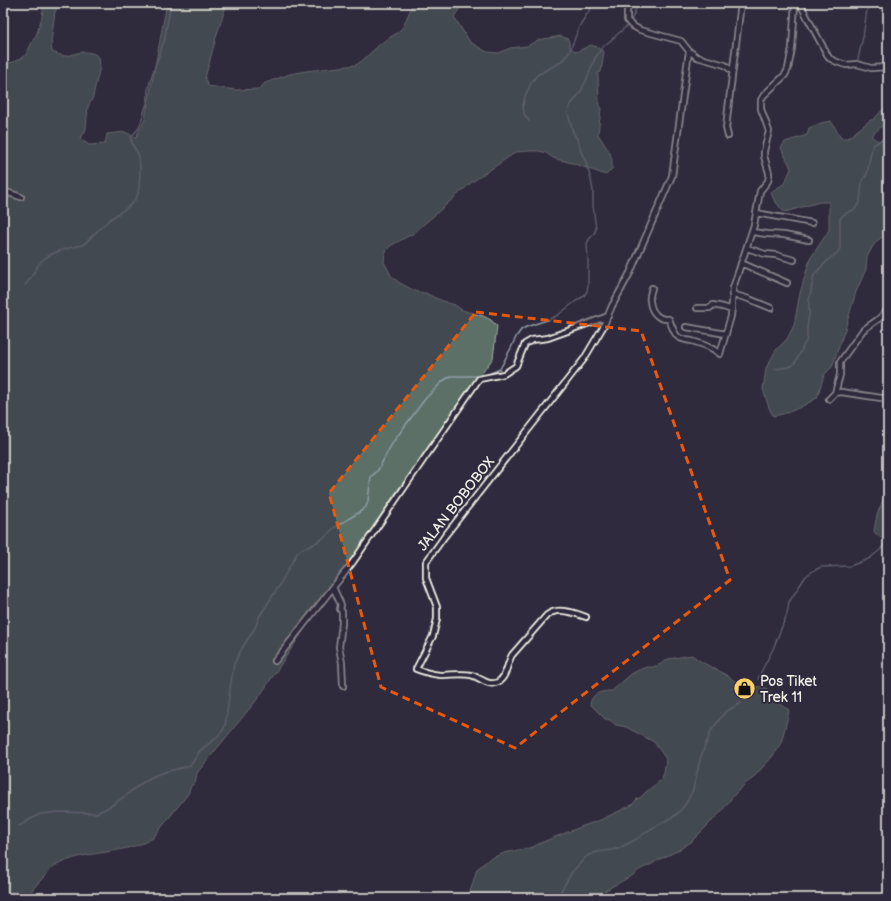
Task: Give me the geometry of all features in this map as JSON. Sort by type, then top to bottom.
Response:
[{"type":"street","points":[[631,3],[627,10],[627,20],[631,25],[640,30],[681,41],[689,51],[697,57],[725,65],[732,71]]},
{"type":"street","points":[[728,136],[726,128],[741,3]]},
{"type":"street","points":[[652,288],[650,301],[656,316],[659,318],[669,319],[671,326],[678,336],[683,339],[709,347],[720,354],[732,310],[732,294],[752,232],[760,191],[768,181],[769,176],[764,151],[769,131],[761,109],[761,100],[764,95],[785,75],[788,69],[792,48],[795,3]]},
{"type":"street","points":[[800,3],[829,58],[846,65],[857,64],[871,68],[888,67]]},
{"type":"street","name":"JALAN BOBOBOX","points":[[586,617],[562,611],[553,611],[547,615],[512,655],[508,661],[503,677],[498,682],[484,682],[471,675],[429,674],[416,669],[433,636],[437,619],[437,607],[426,578],[426,562],[584,359],[603,327],[630,273],[672,176],[689,51]]},
{"type":"street","points":[[3,191],[22,197]]},
{"type":"street","points":[[756,215],[812,223]]},
{"type":"street","points":[[752,232],[784,235],[809,240]]},
{"type":"street","points":[[746,248],[765,254],[776,255],[794,260]]},
{"type":"street","points":[[741,263],[787,283]]},
{"type":"street","points":[[732,294],[771,308]]},
{"type":"street","points":[[697,308],[710,308],[713,305],[732,310]]},
{"type":"street","points":[[835,393],[840,375],[840,362],[863,330],[880,318],[888,309]]},
{"type":"street","points":[[275,661],[353,562],[479,378],[504,374],[516,366],[524,344],[532,340],[548,338],[608,316]]},
{"type":"street","points":[[686,327],[726,334]]},
{"type":"street","points":[[829,398],[835,393],[841,392],[888,399]]},
{"type":"street","points":[[333,587],[341,605],[340,609],[342,612],[339,647],[342,663],[343,686]]},
{"type":"highlighted area","points":[[476,312],[641,331],[730,580],[515,748],[381,687],[329,493]]},
{"type":"green space","points":[[44,3],[60,3],[55,12],[51,42],[52,52],[65,56],[80,52],[89,52],[99,57],[100,67],[93,97],[88,107],[86,128],[83,135],[80,137],[89,145],[105,144],[107,134],[125,132],[136,137],[145,119],[167,3],[227,3],[205,78],[208,86],[236,90],[259,89],[265,83],[290,74],[356,65],[381,43],[397,33],[403,27],[413,3],[463,3],[454,17],[470,42],[487,52],[499,53],[510,48],[527,46],[538,40],[561,36],[568,39],[570,47],[576,52],[591,45],[604,52],[601,72],[598,73],[599,101],[601,109],[598,134],[610,153],[612,169],[606,175],[553,158],[546,153],[539,151],[516,152],[472,182],[414,233],[390,246],[385,253],[384,262],[392,277],[400,283],[415,291],[426,293],[455,305],[462,310],[483,316],[491,320],[497,326],[493,358],[397,491],[259,697],[197,773],[195,783],[191,786],[188,794],[153,838],[129,848],[91,854],[67,861],[51,869],[27,898],[3,898],[3,64],[14,62],[25,56],[37,33],[42,17]]},
{"type":"green space","points":[[888,104],[888,121],[871,136],[878,141],[888,135],[888,233],[878,240],[867,257],[866,269],[856,292],[832,367],[824,375],[817,398],[790,412],[773,416],[763,389],[766,368],[776,350],[787,339],[794,325],[800,293],[810,259],[829,230],[829,202],[820,202],[785,212],[774,200],[771,192],[785,183],[791,168],[781,148],[785,142],[807,135],[809,128],[831,121],[841,138],[848,138],[869,121],[874,119]]},
{"type":"green space","points":[[888,487],[888,540],[878,536],[874,531],[877,515]]},
{"type":"green space","points":[[692,655],[701,662],[744,685],[752,687],[764,686],[778,702],[789,709],[781,743],[772,757],[752,779],[734,795],[721,812],[691,842],[677,851],[639,870],[606,890],[598,898],[468,898],[477,869],[489,859],[504,853],[533,847],[598,821],[632,805],[637,799],[661,780],[664,773],[666,759],[654,742],[626,727],[616,725],[610,720],[605,719],[590,704],[595,695],[604,691],[612,691],[631,674],[639,670],[661,664],[668,659]]},
{"type":"waterway","points":[[25,285],[39,264],[45,258],[58,251],[84,244],[104,224],[132,204],[135,200],[138,192],[140,163],[138,154],[132,144],[131,137],[138,129],[147,103],[148,90],[164,41],[171,3]]},
{"type":"waterway","points":[[529,121],[524,114],[523,105],[531,83],[537,75],[561,62],[569,53],[580,25],[594,3]]},
{"type":"waterway","points":[[632,19],[638,3]]},
{"type":"waterway","points":[[858,59],[868,3]]},
{"type":"waterway","points":[[19,826],[40,814],[59,812],[96,813],[111,806],[143,782],[164,772],[189,766],[200,751],[223,730],[225,726],[234,664],[255,628],[259,617],[279,586],[297,553],[325,537],[334,528],[366,507],[371,477],[378,470],[393,442],[425,399],[443,381],[451,376],[484,376],[500,369],[521,330],[558,315],[584,296],[588,285],[587,244],[596,229],[593,191],[586,162],[573,132],[568,112],[570,106],[580,93],[595,58],[602,48],[629,24]]},
{"type":"waterway","points":[[775,369],[793,365],[806,341],[809,301],[814,275],[838,252],[840,248],[840,219],[843,215],[855,209],[860,202],[862,181],[867,174],[872,147],[888,136]]},
{"type":"waterway","points":[[758,679],[773,649],[787,614],[789,602],[806,576],[821,567],[850,566],[866,560],[880,550],[888,539]]},
{"type":"waterway","points":[[553,898],[561,891],[572,872],[586,857],[598,852],[620,848],[676,815],[685,805],[693,790],[700,759],[711,731],[725,712],[741,703]]},
{"type":"place","name":"Pos Tiket Trek 11","points":[[744,689]]}]
